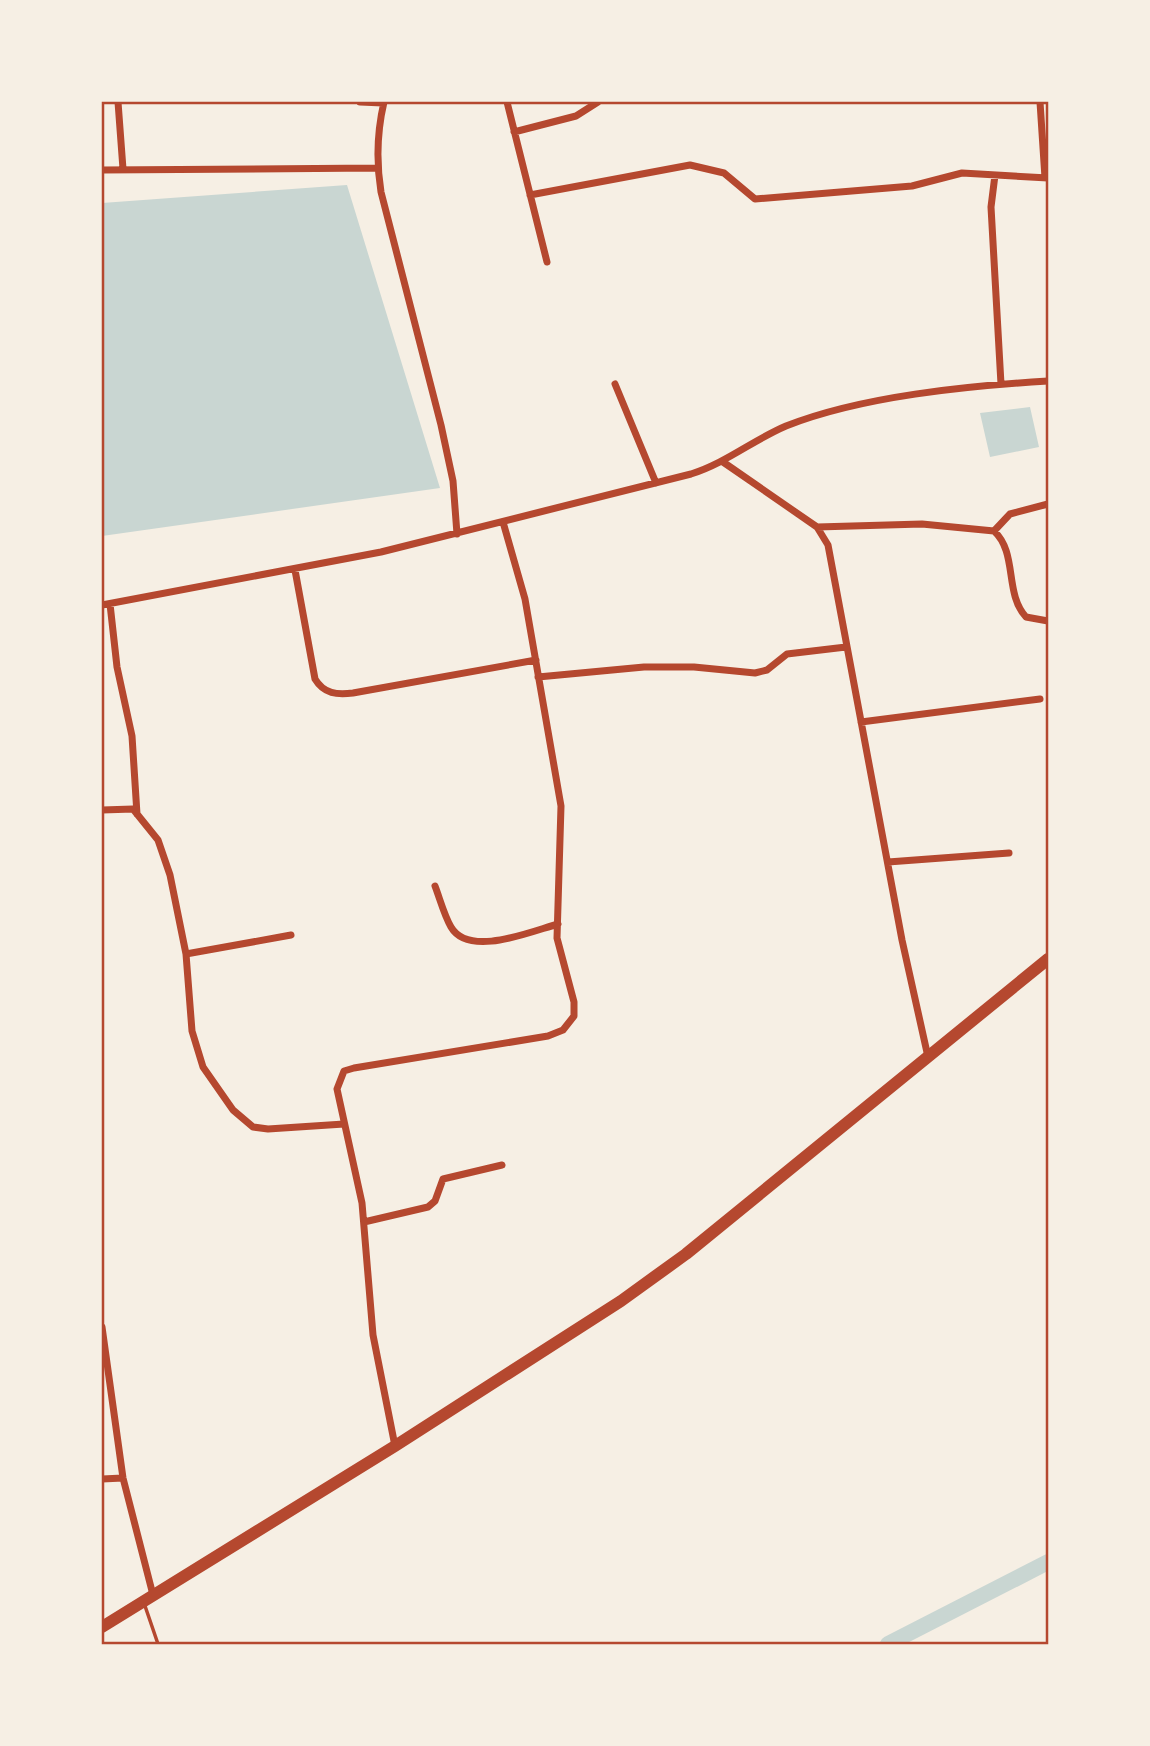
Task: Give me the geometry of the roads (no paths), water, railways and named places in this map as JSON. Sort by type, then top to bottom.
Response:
[{"type":"highway","points":[[102,1627],[553,1346],[686,1254],[1048,959]]},
{"type":"street","points":[[118,102],[123,169]]},
{"type":"street","points":[[360,102],[383,102],[377,168],[441,425],[453,481],[457,534]]},
{"type":"street","points":[[507,102],[547,262]]},
{"type":"street","points":[[514,132],[576,116],[598,102]]},
{"type":"street","points":[[530,195],[690,165],[724,173],[755,199],[912,186],[962,173],[1047,178],[1040,102]]},
{"type":"street","points":[[102,170],[377,168]]},
{"type":"street","points":[[995,175],[991,207],[1000,384]]},
{"type":"street","points":[[102,605],[295,570],[457,534],[656,483],[723,462],[784,427],[836,410],[1000,384],[1048,381]]},
{"type":"street","points":[[615,384],[656,483]]},
{"type":"street","points":[[723,462],[817,527],[828,545],[860,722],[929,1058]]},
{"type":"street","points":[[994,531],[1010,514],[1048,504]]},
{"type":"street","points":[[395,1446],[373,1335],[359,1184],[337,1089],[344,1071],[548,1036],[571,1025],[574,1002],[559,949],[561,806],[525,599],[503,522]]},
{"type":"street","points":[[817,527],[922,524],[994,531],[1002,538],[1013,601],[1026,617],[1048,621]]},
{"type":"street","points":[[295,570],[315,679],[320,687],[330,693],[353,693],[536,660]]},
{"type":"street","points":[[110,604],[117,667],[132,736],[138,814]]},
{"type":"street","points":[[538,677],[644,667],[694,667],[755,673],[767,670],[786,654],[846,647]]},
{"type":"street","points":[[860,722],[1040,698]]},
{"type":"street","points":[[102,810],[133,809],[163,850],[186,954],[196,1049],[203,1066],[233,1110],[245,1122],[268,1129],[344,1124]]},
{"type":"street","points":[[888,862],[1009,853]]},
{"type":"street","points":[[435,886],[452,928],[461,938],[491,942],[558,924]]},
{"type":"street","points":[[186,954],[291,935]]},
{"type":"street","points":[[364,1222],[428,1207],[435,1201],[443,1179],[502,1165]]},
{"type":"street","points":[[102,1326],[123,1478],[148,1598]]},
{"type":"street","points":[[102,1479],[123,1478]]},
{"type":"lane","points":[[148,1598],[158,1644]]},
{"type":"waterway","points":[[888,1644],[1048,1562]]}]
